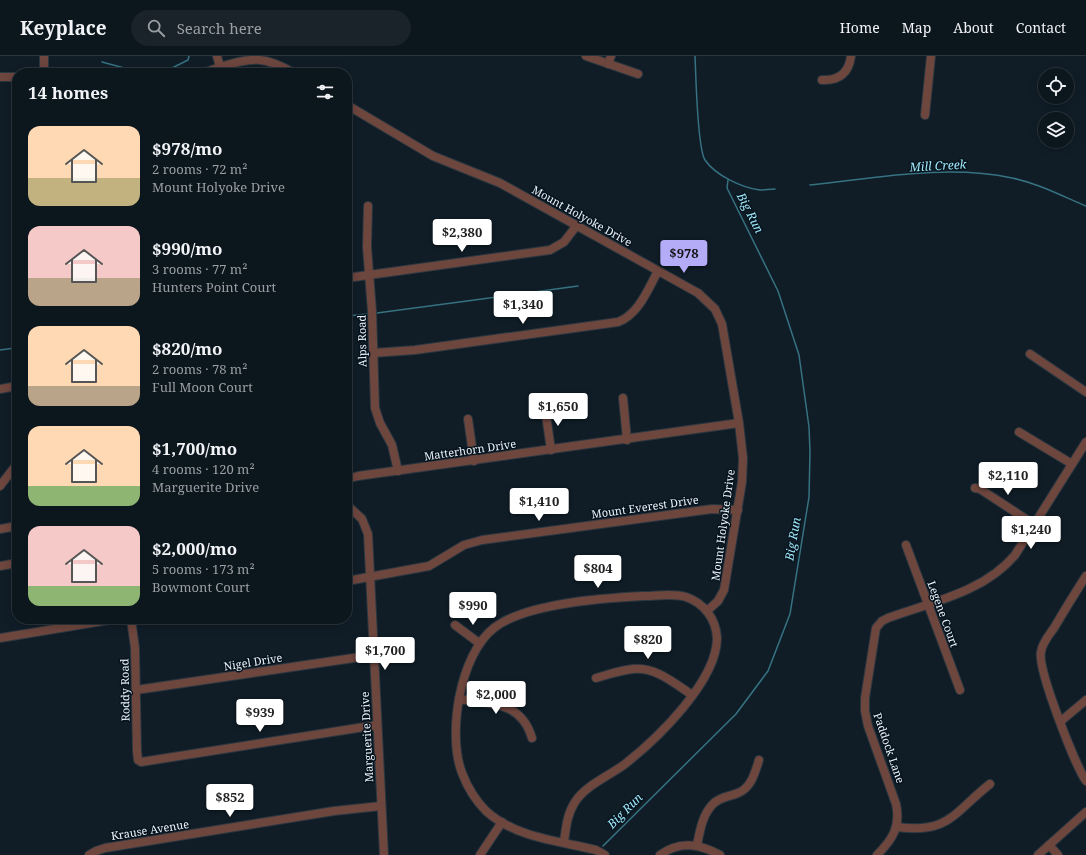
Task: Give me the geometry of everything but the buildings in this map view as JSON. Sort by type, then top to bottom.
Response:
[{"type":"street","points":[[217,56],[220,67],[244,59],[272,62],[284,68]]},
{"type":"street","points":[[586,56],[609,60],[638,74]]},
{"type":"street","points":[[822,80],[834,79],[844,74],[849,66],[851,56]]},
{"type":"street","points":[[925,115],[931,56]]},
{"type":"street","points":[[0,77],[12,77]]},
{"type":"street","name":"Mount Holyoke Drive","points":[[352,108],[433,156],[500,183],[577,225],[705,298],[718,314],[723,328],[739,423],[743,472],[724,590],[718,601],[707,611]]},
{"type":"street","name":"Alps Road","points":[[368,206],[367,247],[370,275],[376,412],[392,445],[398,471]]},
{"type":"street","points":[[352,277],[550,250],[564,242],[577,225]]},
{"type":"street","points":[[373,353],[423,349],[618,322],[627,318],[637,308],[658,271]]},
{"type":"street","points":[[1030,354],[1086,392]]},
{"type":"street","points":[[0,389],[12,387]]},
{"type":"street","points":[[623,398],[626,440]]},
{"type":"street","points":[[545,408],[551,450]]},
{"type":"street","points":[[468,419],[474,461]]},
{"type":"street","name":"Matterhorn Drive","points":[[352,479],[398,471],[739,423]]},
{"type":"street","points":[[1019,432],[1072,464]]},
{"type":"street","points":[[928,604],[978,585],[998,572],[1015,555],[1086,442]]},
{"type":"street","points":[[0,486],[12,470]]},
{"type":"street","points":[[974,488],[980,489],[1035,525]]},
{"type":"street","name":"Mount Everest Drive","points":[[352,580],[429,566],[464,545],[482,540],[712,509],[738,510]]},
{"type":"street","name":"Marguerite Drive","points":[[352,510],[362,519],[367,527],[384,855]]},
{"type":"street","points":[[0,529],[12,527]]},
{"type":"street","name":"Legene Court","points":[[906,545],[960,690]]},
{"type":"street","points":[[0,566],[12,564]]},
{"type":"street","points":[[1086,576],[1044,643],[1040,652],[1042,666],[1061,721],[1078,767],[1086,781]]},
{"type":"street","points":[[564,842],[568,816],[580,795],[647,745],[682,710],[699,685],[716,648],[715,624],[707,611],[687,597],[673,595],[606,598],[550,607],[515,617],[493,629],[479,643],[468,662],[456,708],[457,752],[461,772],[476,799],[487,812],[522,834],[564,842],[596,850],[606,855]]},
{"type":"street","name":"Paddock Lane","points":[[897,827],[896,804],[866,719],[865,698],[875,633],[878,624],[888,618],[928,604]]},
{"type":"street","points":[[0,638],[85,624]]},
{"type":"street","name":"Roddy Road","points":[[132,624],[135,648],[137,752],[139,761],[148,762],[377,725]]},
{"type":"street","points":[[455,625],[479,643]]},
{"type":"street","name":"Nigel Drive","points":[[136,690],[374,655]]},
{"type":"street","points":[[596,678],[632,669],[641,669],[667,678],[692,695]]},
{"type":"street","points":[[459,699],[508,708],[525,721],[532,738]]},
{"type":"street","points":[[1061,721],[1086,700]]},
{"type":"street","points":[[697,845],[702,822],[709,809],[718,800],[745,789],[749,785],[759,760]]},
{"type":"street","points":[[877,855],[889,842],[897,827],[923,828],[940,826],[990,784]]},
{"type":"street","name":"Krause Avenue","points":[[89,855],[96,850],[105,848],[334,811],[381,806]]},
{"type":"street","points":[[1038,855],[1086,812]]},
{"type":"street","points":[[480,855],[502,822]]},
{"type":"street","points":[[660,855],[676,847],[697,845],[720,855]]},
{"type":"street","points":[[1049,845],[1058,855]]},
{"type":"waterway","name":"Mill Creek","points":[[172,68],[188,60],[189,56]]},
{"type":"waterway","points":[[695,56],[696,94],[700,141],[705,160],[715,171],[737,184],[760,190],[775,189]]},
{"type":"waterway","name":"Mill Creek","points":[[102,62],[124,68]]},
{"type":"waterway","name":"Mill Creek","points":[[810,185],[886,176],[936,172],[962,172],[987,174],[1021,180],[1086,206]]},
{"type":"waterway","name":"Big Run","points":[[603,846],[736,714],[768,671],[790,614],[809,497],[809,427],[799,355],[778,291],[727,188],[728,180]]},
{"type":"waterway","points":[[377,313],[578,286]]},
{"type":"waterway","points":[[352,316],[368,314]]},
{"type":"waterway","points":[[0,350],[12,348]]}]
